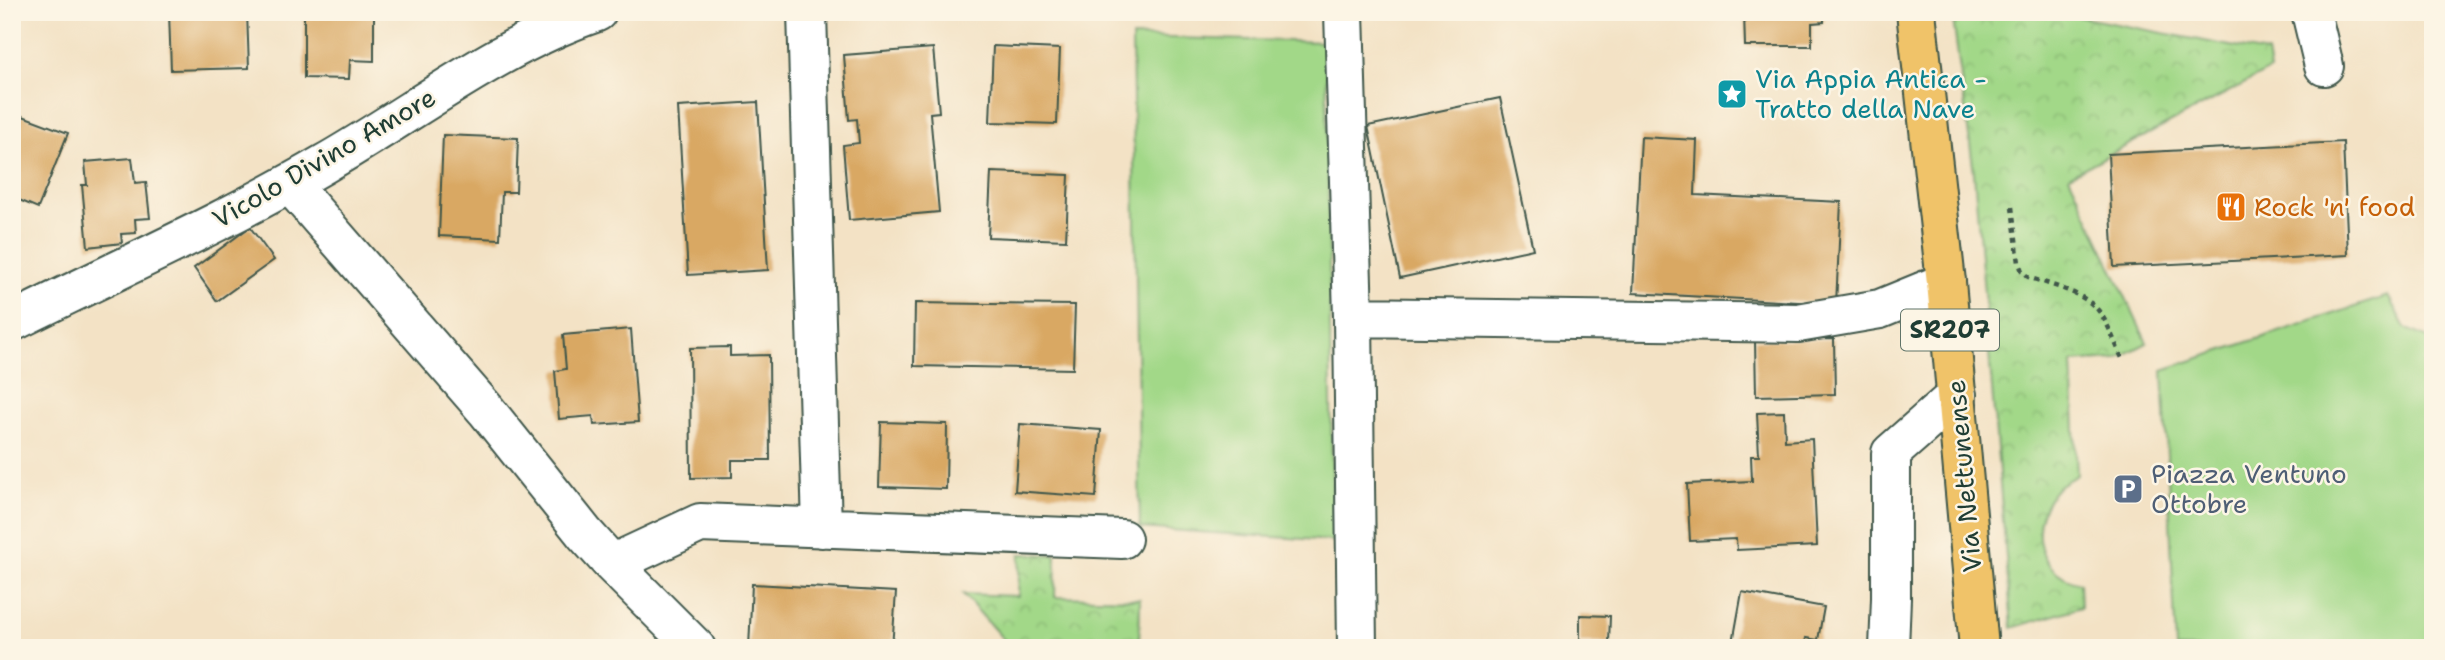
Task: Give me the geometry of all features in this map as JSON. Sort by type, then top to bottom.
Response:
[{"type":"main road","name":"Via Nettunense","points":[[1916,12],[1946,282],[1979,648]]},
{"type":"street","name":"Vicolo Divino Amore","points":[[12,322],[290,184],[465,74],[550,31],[597,12]]},
{"type":"street","points":[[807,12],[822,528]]},
{"type":"street","points":[[1344,12],[1353,317],[1357,648]]},
{"type":"street","points":[[2312,12],[2324,66]]},
{"type":"street","points":[[290,184],[486,411],[563,508],[612,564],[696,648]]},
{"type":"street","points":[[1353,317],[1798,323],[1880,309],[1946,282]]},
{"type":"street","points":[[1889,648],[1891,453],[1957,395]]},
{"type":"street","points":[[612,564],[700,523],[1122,539]]},
{"type":"path","points":[[2012,207],[2022,271],[2028,277],[2093,304],[2100,312],[2123,360]]},
{"type":"green space","points":[[1952,12],[2054,12],[2267,53],[2270,70],[2069,176],[2147,343],[2116,359],[2072,362],[2077,475],[2060,485],[2048,500],[2039,529],[2044,556],[2052,568],[2064,577],[2080,583],[2081,607],[2012,628],[1974,173]]},
{"type":"green space","points":[[1132,37],[1326,42],[1333,541],[1140,528]]},
{"type":"green space","points":[[2388,296],[2405,328],[2433,340],[2433,648],[2176,648],[2163,370]]},
{"type":"green space","points":[[1020,554],[1056,555],[1055,597],[1140,599],[1139,648],[1011,648],[963,594],[1018,596]]},
{"type":"building","points":[[169,12],[247,12],[249,68],[171,70]]},
{"type":"building","points":[[304,12],[374,12],[374,61],[350,60],[349,79],[304,78]]},
{"type":"building","points":[[1744,12],[1824,12],[1824,22],[1812,23],[1812,46],[1745,46]]},
{"type":"building","points":[[993,46],[1060,49],[1057,124],[990,122]]},
{"type":"building","points":[[933,48],[939,112],[930,113],[939,212],[849,220],[843,145],[859,143],[857,119],[849,120],[844,55]]},
{"type":"building","points":[[1500,98],[1533,249],[1400,278],[1368,126]]},
{"type":"building","points":[[758,102],[768,270],[688,275],[678,107]]},
{"type":"building","points":[[12,112],[68,133],[38,208],[12,197]]},
{"type":"building","points":[[443,135],[518,138],[516,192],[502,192],[500,239],[439,236]]},
{"type":"building","points":[[1641,137],[1697,140],[1695,195],[1841,202],[1836,304],[1633,293]]},
{"type":"building","points":[[2343,142],[2348,255],[2114,267],[2108,154]]},
{"type":"building","points":[[132,158],[135,183],[146,182],[150,218],[135,219],[136,233],[121,234],[122,243],[88,247],[82,185],[87,185],[85,162]]},
{"type":"building","points":[[991,172],[1069,175],[1066,240],[988,237]]},
{"type":"building","points":[[250,227],[274,260],[217,301],[194,268]]},
{"type":"building","points":[[915,303],[1075,305],[1073,369],[914,366]]},
{"type":"building","points":[[631,329],[638,422],[594,425],[593,416],[559,419],[555,371],[566,369],[563,335]]},
{"type":"building","points":[[1834,339],[1835,394],[1756,396],[1755,340]]},
{"type":"building","points":[[730,347],[730,356],[769,355],[770,460],[732,460],[732,477],[691,478],[690,348]]},
{"type":"building","points":[[1784,412],[1785,441],[1812,439],[1817,546],[1737,550],[1736,539],[1690,541],[1687,484],[1752,481],[1751,456],[1759,456],[1757,413]]},
{"type":"building","points":[[881,422],[947,424],[946,489],[879,487]]},
{"type":"building","points":[[1020,424],[1101,430],[1096,497],[1015,491]]},
{"type":"building","points":[[752,584],[896,592],[892,648],[749,648]]},
{"type":"building","points":[[1742,592],[1824,607],[1818,640],[1806,638],[1804,648],[1732,648]]},
{"type":"building","points":[[1580,615],[1610,616],[1609,643],[1580,643]]},
{"type":"place","name":"Via Appia Antica - Tratto della Nave","points":[[1732,94]]},
{"type":"place","name":"Rock 'n' food","points":[[2231,207]]},
{"type":"place","name":"Piazza Ventuno Ottobre","points":[[2128,489]]}]
